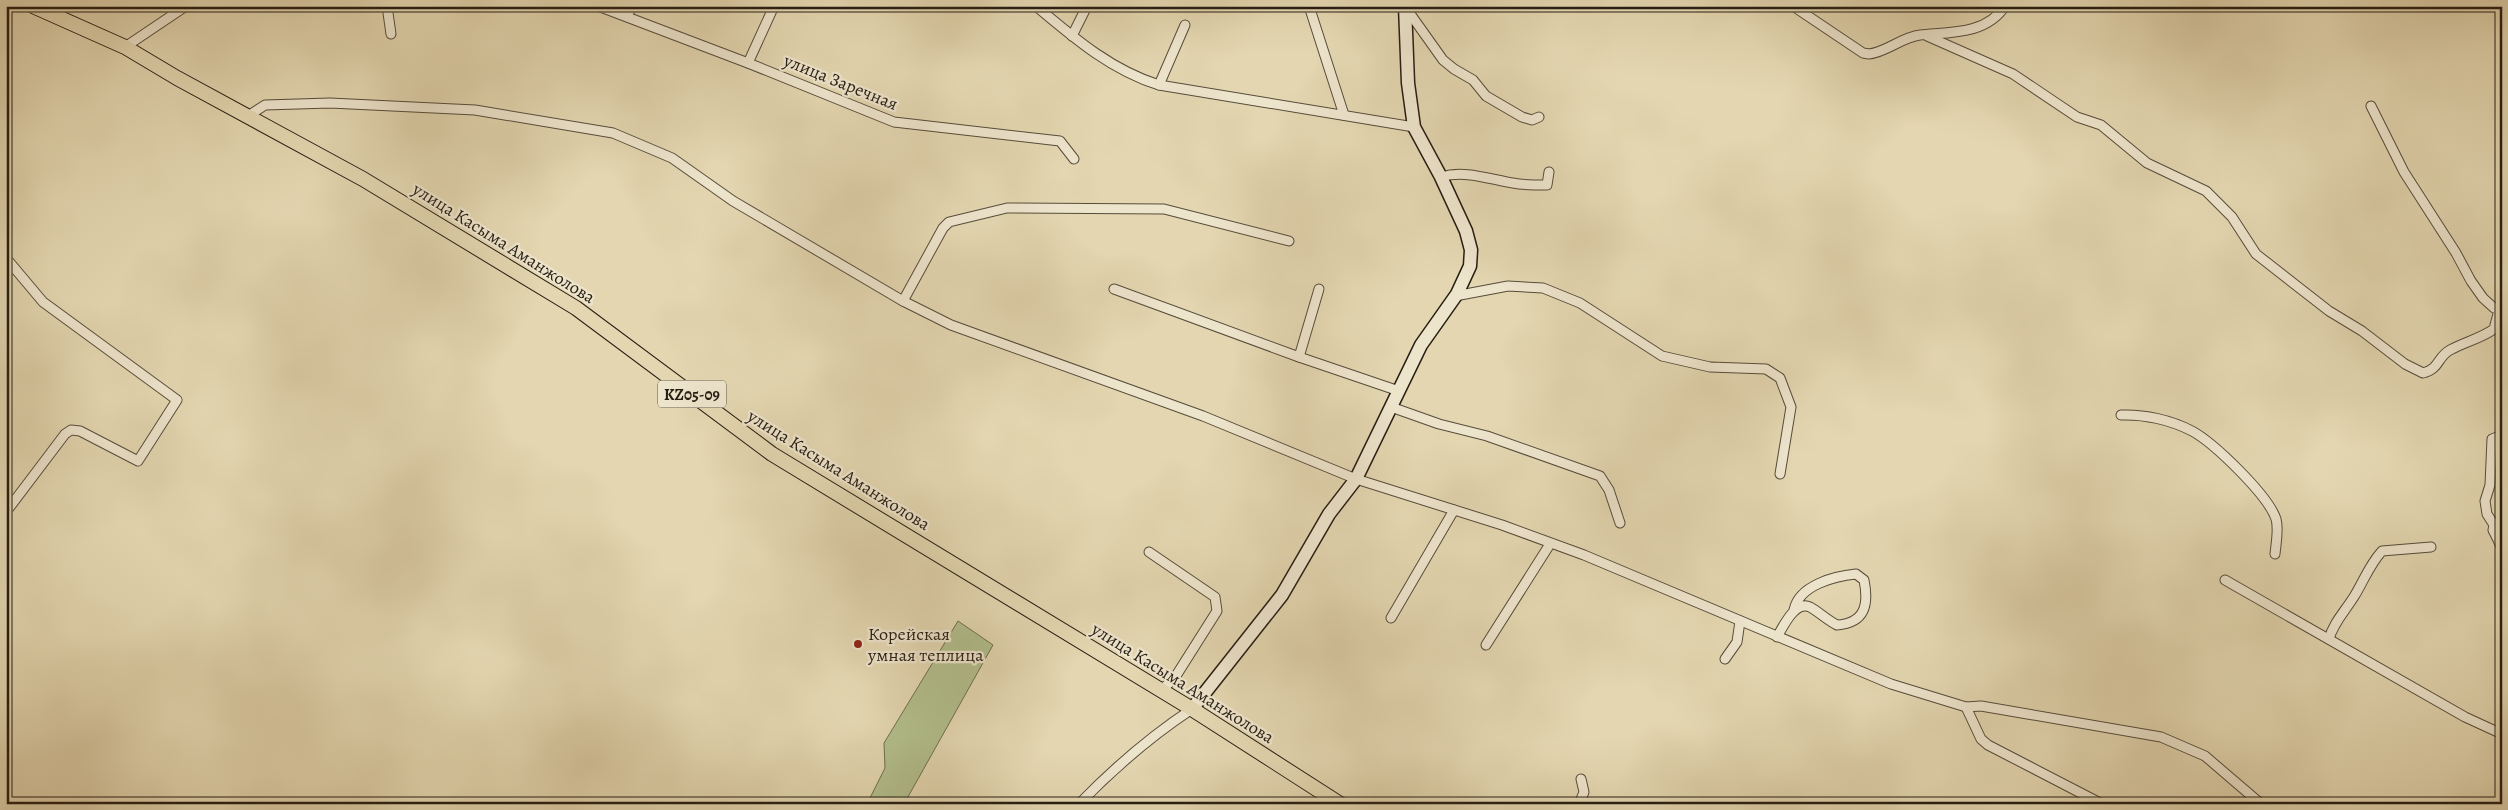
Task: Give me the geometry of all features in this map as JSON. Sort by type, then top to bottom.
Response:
[{"type":"main road","name":"улица Касыма Аманжолова","points":[[32,6],[125,48],[363,179],[576,308],[772,454],[1192,709],[1340,804]]},
{"type":"street","points":[[125,48],[186,6]]},
{"type":"street","points":[[387,6],[391,34]]},
{"type":"street","name":"улица Заречная","points":[[598,6],[748,63],[894,122],[1060,141],[1074,159]]},
{"type":"street","points":[[627,16],[632,6]]},
{"type":"street","points":[[748,63],[774,6]]},
{"type":"street","points":[[1036,6],[1072,36],[1124,73],[1158,85],[1414,127]]},
{"type":"street","points":[[1072,36],[1087,6]]},
{"type":"street","points":[[1309,6],[1344,115]]},
{"type":"street","points":[[1793,6],[1862,53],[1876,53],[1920,35],[1960,33],[1981,25],[1999,15],[2004,6]]},
{"type":"street","points":[[1405,7],[1429,43],[1454,69],[1473,80],[1486,96],[1522,118],[1532,120],[1538,117]]},
{"type":"street","points":[[1079,804],[1109,773],[1165,727],[1192,709],[1282,595],[1329,514],[1356,479],[1421,345],[1455,296],[1470,266],[1471,250],[1466,231],[1441,177],[1414,127],[1408,83],[1405,7]]},
{"type":"street","points":[[1158,85],[1184,25]]},
{"type":"street","points":[[1927,36],[2013,74],[2078,117],[2101,125],[2147,163],[2206,192],[2232,217],[2256,254],[2330,311],[2423,373],[2430,371],[2438,364],[2448,350],[2494,329],[2499,311],[2483,298],[2471,281],[2456,253],[2404,172],[2371,106]]},
{"type":"street","points":[[248,116],[265,105],[302,104],[475,110],[613,133],[672,158],[733,201],[903,302],[951,325],[1203,416],[1356,479],[1502,525],[1584,556],[1891,684],[1966,707],[1981,706],[2161,737],[2205,756],[2261,804]]},
{"type":"street","points":[[1441,177],[1451,174],[1472,174],[1520,184],[1547,185],[1549,172]]},
{"type":"street","points":[[903,302],[943,228],[949,222],[1007,208],[1164,209],[1288,241]]},
{"type":"street","points":[[6,258],[43,302],[177,400],[138,461],[80,431],[71,430],[65,434],[6,512]]},
{"type":"street","points":[[1455,296],[1508,286],[1543,288],[1580,303],[1662,356],[1710,368],[1766,369],[1780,378],[1791,407],[1780,474]]},
{"type":"street","points":[[1299,357],[1318,288]]},
{"type":"street","points":[[1114,289],[1299,357],[1399,391]]},
{"type":"street","points":[[1391,408],[1438,424],[1487,436],[1600,476],[1609,490],[1620,523]]},
{"type":"street","points":[[2121,415],[2154,418],[2194,432],[2251,481],[2270,505],[2277,522],[2275,554]]},
{"type":"street","points":[[2502,435],[2492,439],[2490,485],[2485,501],[2487,514],[2498,526],[2493,530],[2502,548]]},
{"type":"street","points":[[1391,618],[1454,510]]},
{"type":"street","points":[[1486,645],[1550,544]]},
{"type":"street","points":[[2329,639],[2332,628],[2346,610],[2374,560],[2382,551],[2431,547]]},
{"type":"street","points":[[1149,552],[1216,597],[1217,611],[1174,679],[1161,690]]},
{"type":"street","points":[[1777,637],[1794,610],[1795,603],[1820,583],[1842,575],[1856,574],[1864,580],[1866,591],[1863,612],[1854,622],[1837,625],[1809,606],[1794,610]]},
{"type":"street","points":[[2225,580],[2465,717],[2502,734]]},
{"type":"street","points":[[1725,659],[1736,642],[1740,621]]},
{"type":"street","points":[[1966,707],[1980,739],[1988,745],[2102,804]]},
{"type":"street","points":[[1579,804],[1584,792],[1582,779]]},
{"type":"green space","points":[[958,621],[993,645],[904,804],[867,804],[885,768],[884,743]]},
{"type":"place","name":"Корейская умная теплица","points":[[858,644]]}]
